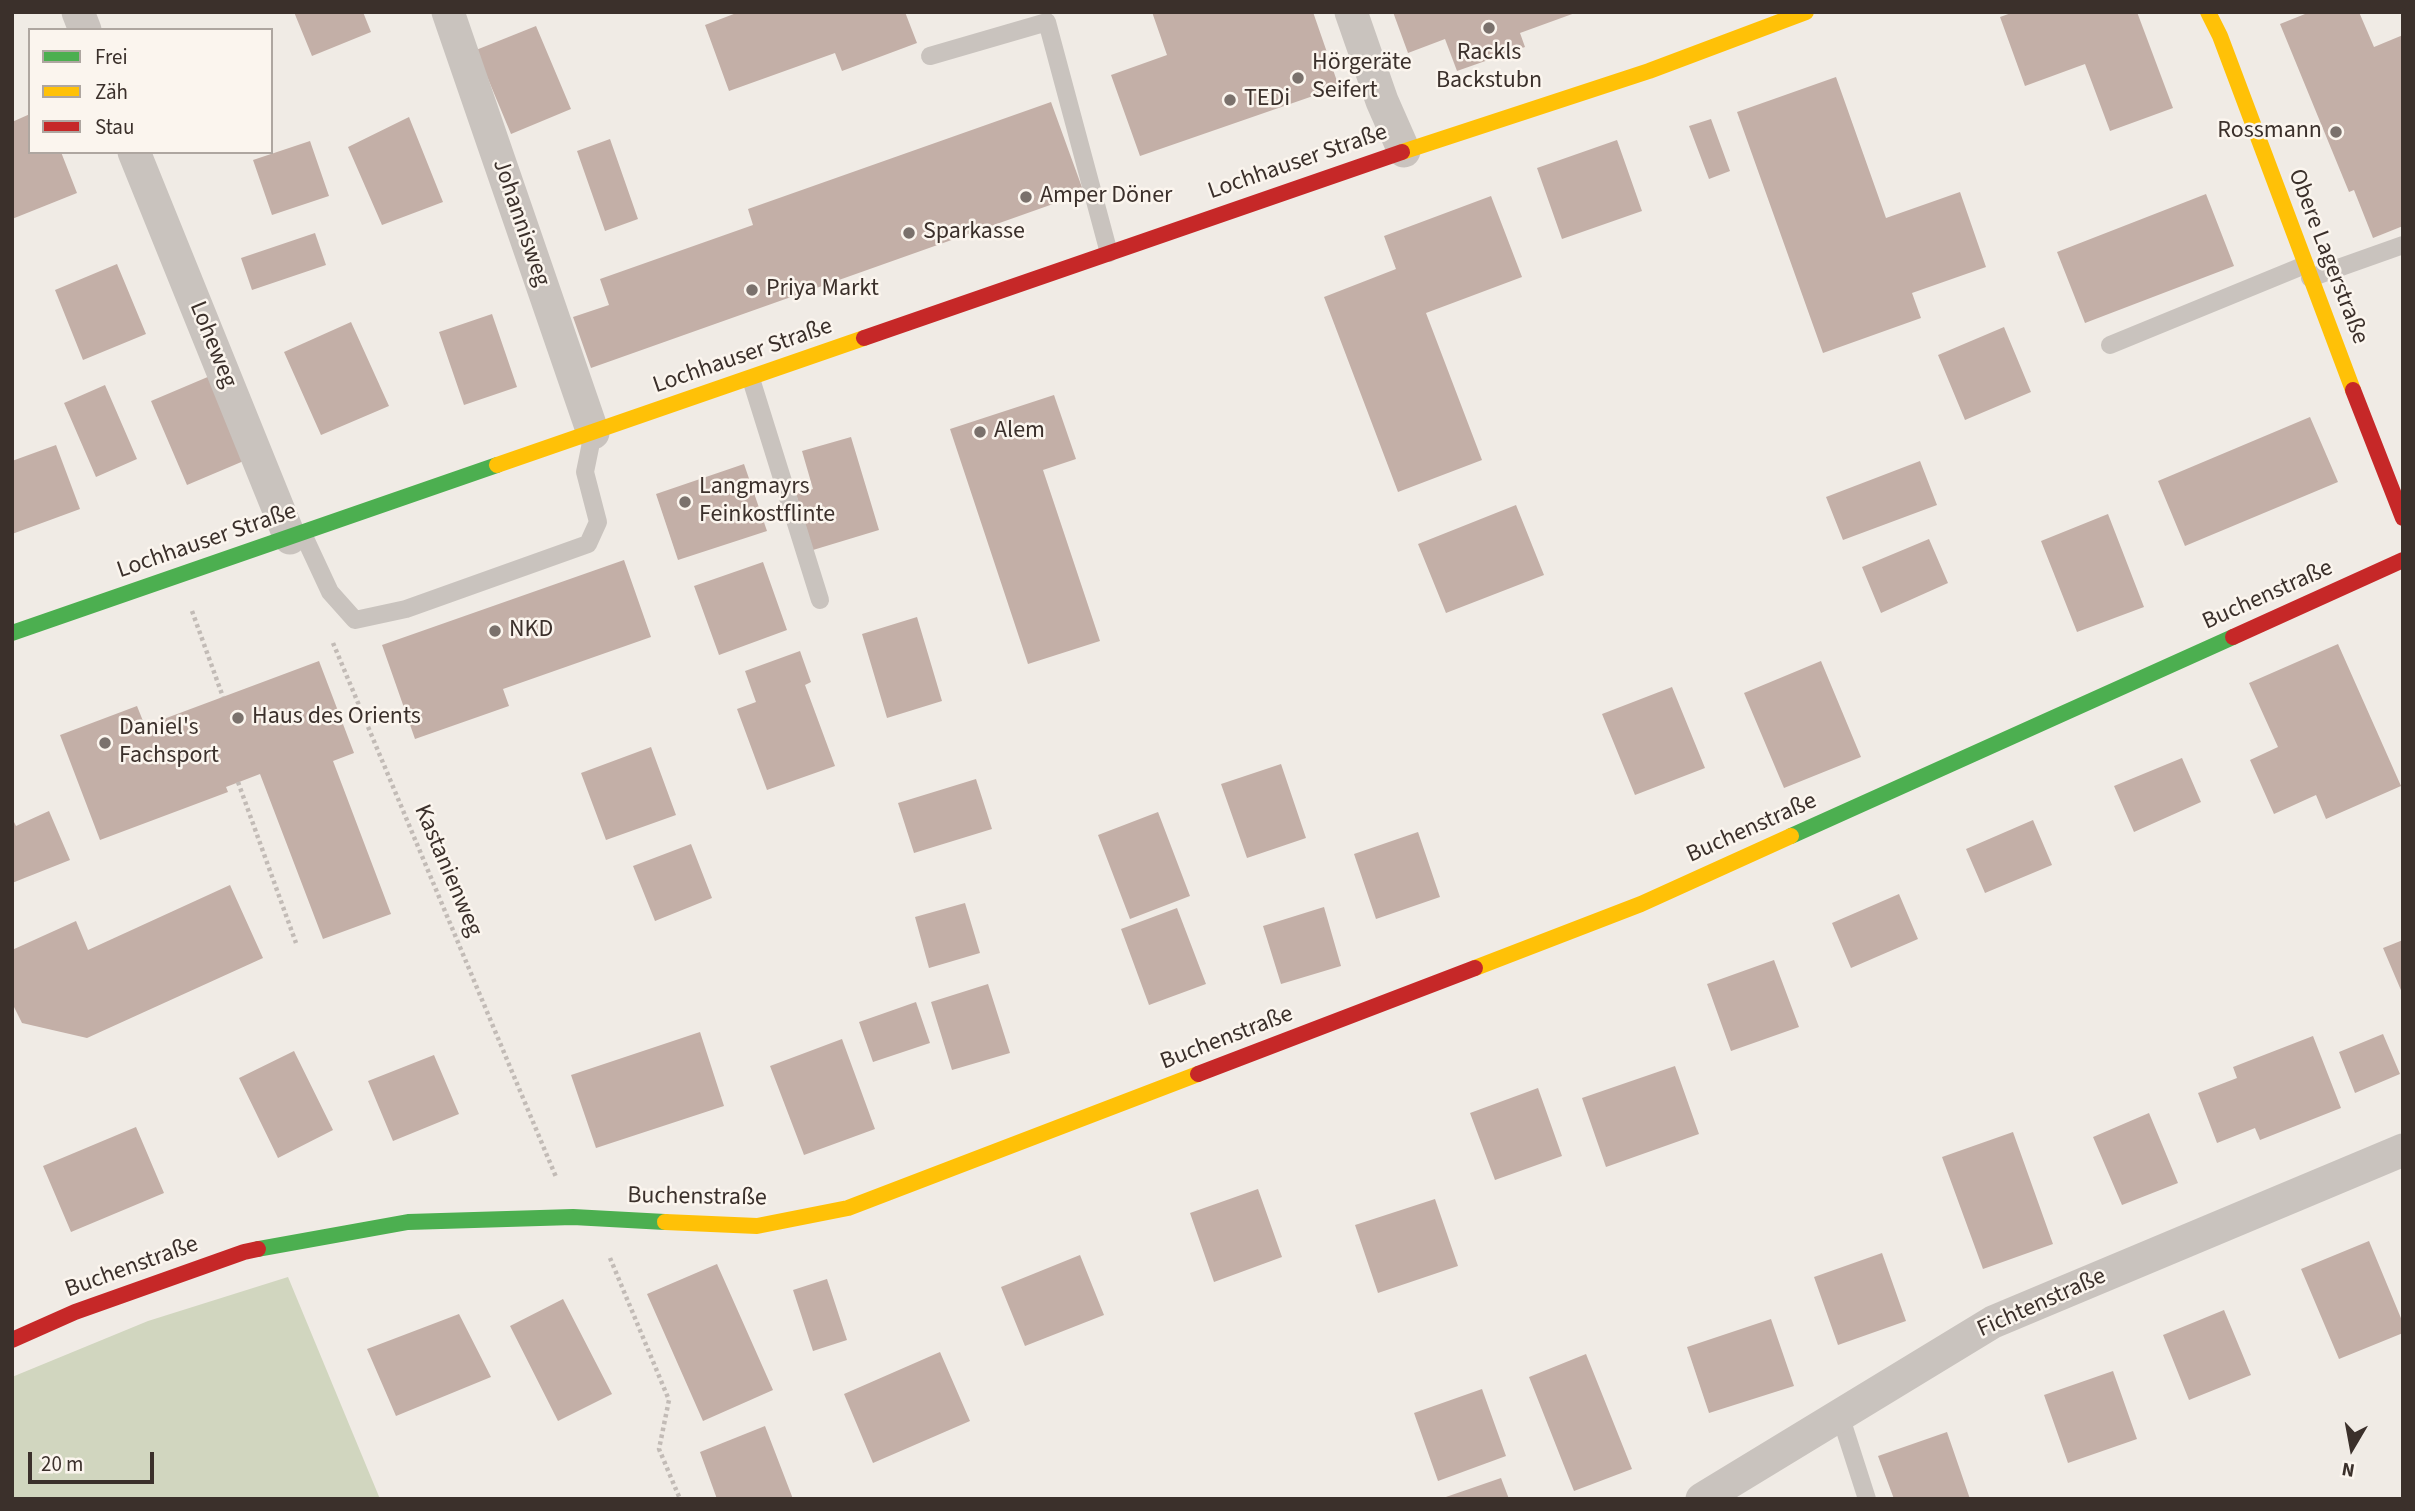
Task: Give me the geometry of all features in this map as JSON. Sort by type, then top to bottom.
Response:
[{"type":"street","name":"Johannisweg","points":[[448,12],[593,433]]},
{"type":"street","points":[[1351,12],[1382,101],[1404,150]]},
{"type":"street","name":"Lochhauser Straße","points":[[12,633],[751,379],[1404,150],[1649,71],[1783,16],[1806,12]]},
{"type":"street","name":"Obere Lagerstraße","points":[[2208,12],[2221,36],[2307,271],[2403,518]]},
{"type":"street","name":"Loheweg","points":[[135,154],[296,536]]},
{"type":"street","name":"Buchenstraße","points":[[12,1340],[75,1312],[244,1252],[408,1222],[573,1217],[757,1226],[848,1208],[1641,904],[2403,560]]},
{"type":"street","name":"Fichtenstraße","points":[[1702,1499],[1993,1322],[2403,1150]]},
{"type":"lane","points":[[930,57],[1046,22],[1109,253]]},
{"type":"lane","points":[[2110,345],[2307,271],[2403,245]]},
{"type":"lane","points":[[751,379],[820,600]]},
{"type":"lane","points":[[296,536],[330,592],[355,620],[406,609],[588,544],[598,522],[585,472],[593,433]]},
{"type":"lane","points":[[1840,1415],[1867,1499]]},
{"type":"path","points":[[188,601],[223,697]]},
{"type":"path","name":"Kastanienweg","points":[[328,631],[573,1217]]},
{"type":"path","points":[[238,782],[296,943]]},
{"type":"path","points":[[594,1219],[669,1400],[659,1449],[680,1499]]},
{"type":"green space","points":[[288,1277],[380,1499],[12,1499],[12,1377],[148,1321]]},
{"type":"building","points":[[294,12],[363,12],[371,32],[312,56]]},
{"type":"building","points":[[739,12],[905,12],[917,43],[842,71],[835,53],[729,91],[705,25]]},
{"type":"building","points":[[1152,12],[1313,12],[1339,87],[1140,156],[1111,75],[1167,55]]},
{"type":"building","points":[[1393,12],[1575,13],[1520,33],[1525,47],[1457,71],[1445,39],[1408,53]]},
{"type":"building","points":[[2014,12],[2137,12],[2173,108],[2110,131],[2085,64],[2025,86],[2000,17]]},
{"type":"building","points":[[2310,12],[2359,12],[2374,47],[2403,35],[2403,226],[2373,238],[2354,190],[2349,192],[2280,24]]},
{"type":"building","points":[[536,26],[571,109],[511,134],[476,50]]},
{"type":"building","points":[[1836,77],[1886,218],[1960,192],[1986,267],[1912,293],[1921,318],[1823,353],[1737,112]]},
{"type":"building","points":[[1051,102],[1084,193],[591,368],[573,317],[609,305],[600,279],[753,225],[748,209]]},
{"type":"building","points":[[28,115],[28,154],[62,154],[77,193],[12,219],[12,122]]},
{"type":"building","points":[[409,117],[443,202],[382,225],[348,147]]},
{"type":"building","points":[[1711,119],[1730,171],[1709,179],[1689,126]]},
{"type":"building","points":[[610,139],[638,219],[605,231],[577,151]]},
{"type":"building","points":[[1617,140],[1642,211],[1562,239],[1537,168]]},
{"type":"building","points":[[310,141],[329,196],[272,215],[253,160]]},
{"type":"building","points":[[2206,194],[2234,266],[2085,323],[2057,252]]},
{"type":"building","points":[[1491,196],[1522,277],[1426,313],[1482,460],[1398,492],[1324,297],[1396,269],[1384,236]]},
{"type":"building","points":[[315,233],[326,265],[252,290],[241,258]]},
{"type":"building","points":[[117,264],[146,334],[83,360],[55,290]]},
{"type":"building","points":[[492,314],[517,387],[464,405],[439,332]]},
{"type":"building","points":[[351,322],[389,406],[321,435],[284,352]]},
{"type":"building","points":[[2004,327],[2031,392],[1965,420],[1938,355]]},
{"type":"building","points":[[210,376],[246,460],[187,485],[151,401]]},
{"type":"building","points":[[105,385],[137,459],[96,477],[64,403]]},
{"type":"building","points":[[1054,395],[1076,459],[1043,470],[1100,641],[1028,664],[950,429]]},
{"type":"building","points":[[2310,417],[2338,482],[2185,546],[2158,481]]},
{"type":"building","points":[[851,437],[879,530],[813,550],[796,494],[813,489],[802,451]]},
{"type":"building","points":[[56,445],[80,509],[12,534],[12,461]]},
{"type":"building","points":[[1920,461],[1937,505],[1843,540],[1826,497]]},
{"type":"building","points":[[744,464],[767,531],[678,560],[656,494]]},
{"type":"building","points":[[1516,505],[1544,575],[1446,613],[1418,544]]},
{"type":"building","points":[[2108,514],[2144,607],[2077,632],[2041,541]]},
{"type":"building","points":[[1929,539],[1948,583],[1881,613],[1862,567]]},
{"type":"building","points":[[624,560],[651,637],[503,689],[509,706],[415,739],[382,645]]},
{"type":"building","points":[[763,562],[787,630],[719,655],[694,586]]},
{"type":"building","points":[[917,617],[942,701],[887,718],[862,634]]},
{"type":"building","points":[[2338,644],[2401,786],[2326,819],[2316,795],[2274,814],[2250,760],[2278,747],[2249,683]]},
{"type":"building","points":[[800,651],[811,682],[805,685],[835,766],[767,790],[737,709],[756,702],[745,671]]},
{"type":"building","points":[[319,661],[354,753],[333,761],[391,914],[323,939],[260,774],[226,787],[228,792],[100,840],[60,735],[137,706],[145,726]]},
{"type":"building","points":[[1821,661],[1861,757],[1784,788],[1744,693]]},
{"type":"building","points":[[1672,687],[1705,768],[1635,795],[1602,714]]},
{"type":"building","points":[[651,747],[676,815],[606,840],[581,773]]},
{"type":"building","points":[[2182,758],[2201,802],[2134,832],[2114,786]]},
{"type":"building","points":[[1281,764],[1306,838],[1247,858],[1221,784]]},
{"type":"building","points":[[976,779],[992,829],[914,853],[898,803]]},
{"type":"building","points":[[49,811],[70,860],[12,883],[12,818],[16,826]]},
{"type":"building","points":[[1158,812],[1190,896],[1130,919],[1098,835]]},
{"type":"building","points":[[2033,820],[2052,865],[1985,893],[1966,849]]},
{"type":"building","points":[[1418,832],[1440,897],[1376,919],[1354,854]]},
{"type":"building","points":[[691,844],[712,898],[655,921],[633,866]]},
{"type":"building","points":[[230,885],[263,958],[87,1038],[22,1023],[12,1003],[12,950],[76,921],[88,950]]},
{"type":"building","points":[[1899,894],[1918,939],[1851,968],[1832,923]]},
{"type":"building","points":[[965,903],[980,953],[929,968],[915,917]]},
{"type":"building","points":[[1324,907],[1341,966],[1281,984],[1263,926]]},
{"type":"building","points":[[1177,908],[1206,984],[1149,1005],[1121,929]]},
{"type":"building","points":[[2403,940],[2403,995],[2383,948]]},
{"type":"building","points":[[1774,960],[1799,1027],[1731,1051],[1707,984]]},
{"type":"building","points":[[988,984],[1010,1053],[952,1070],[931,1002]]},
{"type":"building","points":[[916,1002],[930,1043],[873,1062],[859,1022]]},
{"type":"building","points":[[700,1032],[724,1106],[596,1148],[571,1075]]},
{"type":"building","points":[[2383,1034],[2400,1074],[2355,1093],[2339,1052]]},
{"type":"building","points":[[2313,1036],[2341,1108],[2260,1140],[2255,1128],[2217,1143],[2198,1093],[2237,1078],[2233,1067]]},
{"type":"building","points":[[842,1039],[875,1129],[804,1155],[770,1066]]},
{"type":"building","points":[[294,1051],[333,1130],[278,1158],[239,1078]]},
{"type":"building","points":[[434,1055],[459,1114],[393,1141],[368,1081]]},
{"type":"building","points":[[1675,1066],[1699,1134],[1606,1167],[1582,1098]]},
{"type":"building","points":[[1538,1088],[1562,1156],[1495,1180],[1470,1113]]},
{"type":"building","points":[[2149,1113],[2178,1183],[2122,1205],[2093,1137]]},
{"type":"building","points":[[136,1127],[164,1193],[71,1232],[43,1166]]},
{"type":"building","points":[[2013,1132],[2053,1244],[1983,1269],[1942,1157]]},
{"type":"building","points":[[1258,1189],[1282,1257],[1214,1282],[1190,1213]]},
{"type":"building","points":[[1435,1199],[1458,1266],[1378,1293],[1355,1225]]},
{"type":"building","points":[[2369,1241],[2403,1323],[2403,1333],[2339,1359],[2301,1269]]},
{"type":"building","points":[[1882,1253],[1906,1321],[1838,1345],[1814,1277]]},
{"type":"building","points":[[1080,1255],[1104,1315],[1025,1346],[1001,1287]]},
{"type":"building","points":[[717,1264],[773,1390],[703,1421],[647,1294]]},
{"type":"building","points":[[827,1279],[847,1340],[813,1351],[793,1290]]},
{"type":"building","points":[[563,1299],[612,1394],[558,1421],[510,1326]]},
{"type":"building","points":[[2224,1310],[2251,1375],[2189,1400],[2163,1335]]},
{"type":"building","points":[[459,1314],[491,1377],[396,1416],[367,1349]]},
{"type":"building","points":[[1771,1319],[1794,1386],[1709,1413],[1687,1347]]},
{"type":"building","points":[[940,1352],[970,1421],[873,1463],[844,1394]]},
{"type":"building","points":[[1586,1354],[1632,1469],[1574,1491],[1529,1377]]},
{"type":"building","points":[[2113,1371],[2137,1439],[2068,1463],[2044,1395]]},
{"type":"building","points":[[1482,1389],[1506,1456],[1438,1481],[1414,1413]]},
{"type":"building","points":[[765,1426],[793,1499],[717,1499],[700,1452]]},
{"type":"building","points":[[1947,1432],[1970,1499],[1894,1499],[1878,1456]]},
{"type":"building","points":[[1501,1478],[1509,1499],[1443,1499],[1443,1498]]},
{"type":"traffic: fast","points":[[12,633],[497,465]]},
{"type":"traffic: fast","points":[[1791,836],[2233,637]]},
{"type":"traffic: fast","points":[[258,1249],[408,1222],[573,1217],[665,1222]]},
{"type":"traffic: slow","points":[[1402,152],[1649,71],[1806,12]]},
{"type":"traffic: slow","points":[[2208,12],[2220,36],[2353,390]]},
{"type":"traffic: slow","points":[[497,465],[864,338]]},
{"type":"traffic: slow","points":[[1475,968],[1641,904],[1791,836]]},
{"type":"traffic: slow","points":[[665,1222],[757,1226],[848,1208],[1198,1074]]},
{"type":"traffic: jam","points":[[864,338],[1402,152]]},
{"type":"traffic: jam","points":[[2353,390],[2403,518]]},
{"type":"traffic: jam","points":[[2233,637],[2403,560]]},
{"type":"traffic: jam","points":[[1198,1074],[1475,968]]},
{"type":"traffic: jam","points":[[12,1340],[75,1312],[258,1249]]},
{"type":"place","name":"Rackls Backstubn","points":[[1489,28]]},
{"type":"place","name":"Hörgeräte Seifert","points":[[1298,78]]},
{"type":"place","name":"TEDi","points":[[1230,100]]},
{"type":"place","name":"Rossmann","points":[[2336,132]]},
{"type":"place","name":"Amper Döner","points":[[1026,197]]},
{"type":"place","name":"Sparkasse","points":[[909,233]]},
{"type":"place","name":"Priya Markt","points":[[752,290]]},
{"type":"place","name":"Alem","points":[[980,432]]},
{"type":"place","name":"Langmayrs Feinkostflinte","points":[[685,502]]},
{"type":"place","name":"NKD","points":[[495,631]]},
{"type":"place","name":"Haus des Orients","points":[[238,718]]},
{"type":"place","name":"Daniel's Fachsport","points":[[105,743]]}]
